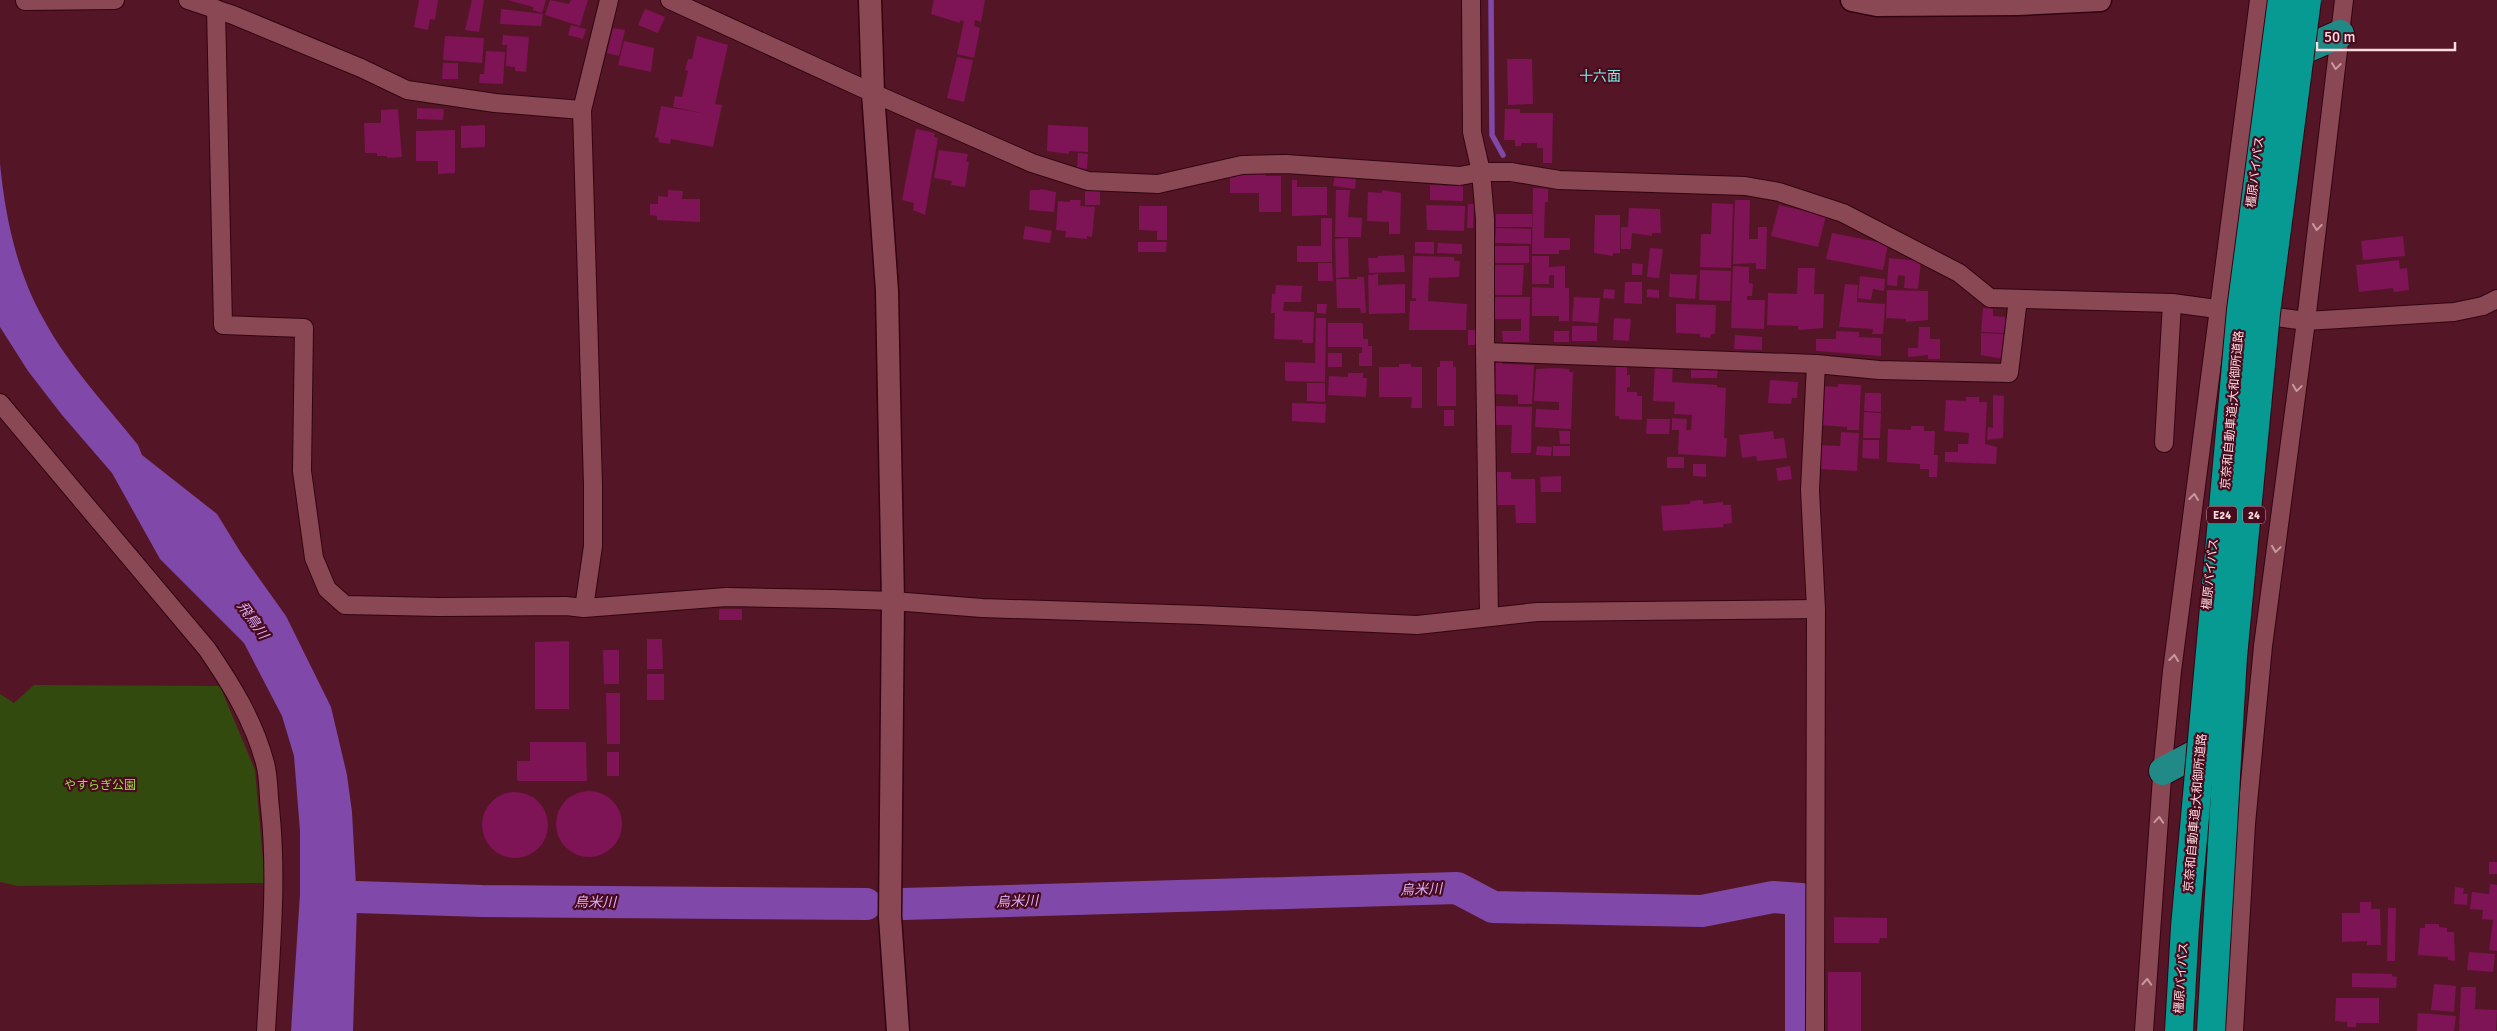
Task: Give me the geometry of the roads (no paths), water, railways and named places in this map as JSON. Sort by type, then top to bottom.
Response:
[{"type":"highway","name":"橿原バイパス","points":[[2178,1031],[2201,654],[2228,309],[2277,0]]},
{"type":"highway","name":"京奈和自動車道;大和御所道路","points":[[2178,1031],[2185,928],[2240,320],[2282,0]]},
{"type":"highway","name":"京奈和自動車道;大和御所道路","points":[[2211,1031],[2233,656],[2266,313],[2307,0]]},
{"type":"highway","name":"24","points":[[2218,1031],[2222,933],[2240,656],[2274,317],[2312,0]]},
{"type":"highway","points":[[2306,49],[2340,34]]},
{"type":"highway","points":[[2162,771],[2195,754]]},
{"type":"street","points":[[25,1],[115,0]]},
{"type":"street","points":[[188,0],[216,9],[361,68],[407,90],[495,103],[582,110]]},
{"type":"street","points":[[584,608],[593,546],[593,485],[582,110],[609,0]]},
{"type":"street","points":[[670,0],[873,94],[1032,163],[1088,181],[1158,184],[1204,172],[1242,165],[1286,164],[1460,176],[1481,172],[1512,172],[1559,180],[1745,186],[1779,192],[1844,213],[1959,273],[1990,298],[2172,303],[2228,309],[2306,321],[2454,312],[2483,306],[2497,299]]},
{"type":"street","points":[[870,0],[873,94],[887,291],[893,601],[890,917],[898,1031]]},
{"type":"street","points":[[1470,0],[1472,132],[1481,172],[1485,218],[1489,616]]},
{"type":"street","points":[[1852,0],[1877,5],[2018,4],[2100,0]]},
{"type":"street","points":[[2144,1031],[2162,771],[2186,554],[2228,309],[2259,0]]},
{"type":"street","points":[[2234,1031],[2246,824],[2263,646],[2306,321],[2344,0]]},
{"type":"street","points":[[216,9],[223,325],[304,328],[302,471],[314,558],[327,589],[345,605],[566,606],[584,608],[726,598],[893,601],[982,608],[1202,615],[1417,625],[1537,612],[1816,609]]},
{"type":"street","points":[[1485,352],[1816,364],[1879,370],[2010,373],[2018,299]]},
{"type":"street","points":[[2164,443],[2172,303]]},
{"type":"street","points":[[1815,1031],[1816,609],[1810,490],[1816,364]]},
{"type":"street","points":[[0,404],[207,648],[232,684],[250,720],[265,764],[272,833],[274,894],[266,1031]]},
{"type":"water","name":"飛鳥川","points":[[0,163],[5,204],[20,264],[26,283],[54,337],[88,385],[138,445],[142,455],[217,514],[241,553],[286,616],[331,707],[347,775],[352,812],[357,905],[353,1031],[291,1031],[300,894],[300,831],[294,756],[282,716],[244,643],[160,559],[112,473],[62,415],[28,371],[0,327]]},
{"type":"waterway","points":[[1491,0],[1492,135],[1503,155]]},
{"type":"waterway","name":"烏米川","points":[[903,904],[1457,888],[1493,907],[1702,911],[1773,897],[1801,899],[1801,1031]]},
{"type":"waterway","name":"烏米川","points":[[324,896],[482,901],[866,904]]},
{"type":"district","name":"十六面","points":[[1600,76]]},
{"type":"park label","name":"やすらぎ公園","points":[[100,785]]}]
